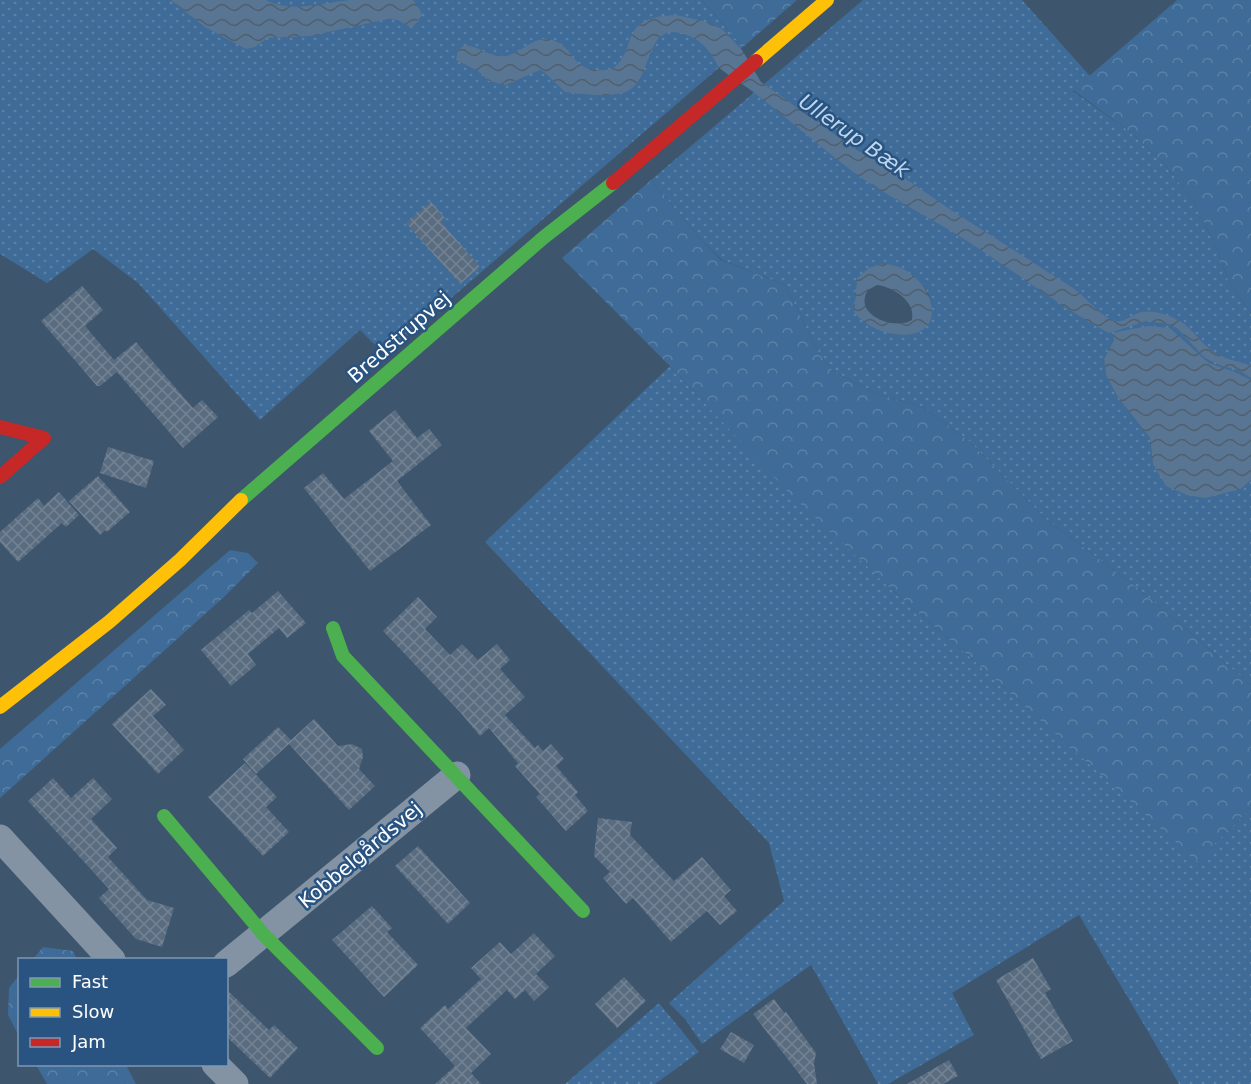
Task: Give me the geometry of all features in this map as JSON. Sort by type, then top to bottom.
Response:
[{"type":"street","name":"Bredstrupvej","points":[[0,707],[109,622],[180,560],[249,493],[534,246],[638,163],[827,0]]},
{"type":"street","points":[[0,427],[44,438],[0,477]]},
{"type":"street","points":[[333,628],[343,656],[583,911]]},
{"type":"street","name":"Kobbelgårdsvej","points":[[228,962],[457,775]]},
{"type":"street","points":[[164,816],[264,935],[377,1048]]},
{"type":"street","points":[[0,838],[110,958]]},
{"type":"street","points":[[216,1066],[235,1084]]},
{"type":"green space","points":[[0,0],[702,0],[743,47],[385,355],[360,330],[260,420],[138,283],[93,249],[47,283],[0,254]]},
{"type":"green space","points":[[702,0],[797,0],[743,47]]},
{"type":"green space","points":[[863,0],[1022,0],[1090,76],[1073,91],[1133,134],[1166,166],[1194,202],[1218,251],[1229,283],[1251,313],[1251,380],[1209,363],[1170,328],[1113,334],[1114,340],[1104,359],[1106,375],[1117,396],[1150,438],[1153,464],[1241,489],[1251,480],[1251,685],[1139,589],[1047,520],[969,441],[921,406],[880,395],[833,371],[820,355],[785,285],[722,260],[704,243],[651,180]],"holes":[[[912,274],[927,292],[931,309],[927,323],[917,333],[854,312],[857,278]]]},
{"type":"green space","points":[[1177,0],[1251,0],[1251,313],[1229,283],[1218,251],[1194,202],[1166,166],[1133,134],[1073,90]]},
{"type":"green space","points":[[651,180],[721,260],[785,285],[820,355],[833,371],[880,395],[921,406],[969,441],[1047,520],[1139,589],[1251,685],[1251,808],[1213,845],[1200,864],[971,658],[894,592],[787,491],[670,366],[562,258]]},
{"type":"green space","points":[[670,366],[787,490],[894,592],[1200,863],[1213,845],[1251,808],[1251,1084],[1179,1084],[1079,915],[952,993],[974,1035],[888,1084],[878,1084],[811,965],[702,1044],[685,1019],[669,1003],[784,901],[769,843],[485,542]]},
{"type":"green space","points":[[230,550],[248,553],[258,563],[224,597],[0,798],[0,749]]},
{"type":"green space","points":[[43,947],[73,951],[76,958],[34,958]]},
{"type":"green space","points":[[18,976],[18,1034],[8,1015],[9,988]]},
{"type":"green space","points":[[659,1003],[699,1052],[655,1084],[565,1084]]},
{"type":"green space","points":[[37,1066],[127,1066],[136,1084],[47,1084]]},
{"type":"water","points":[[171,0],[266,0],[297,7],[351,0],[413,0],[422,15],[412,28],[398,20],[388,19],[310,36],[267,38],[255,47],[246,49],[205,27]]},
{"type":"water","points":[[676,15],[703,21],[722,29],[742,50],[761,82],[858,151],[897,173],[1073,288],[1107,317],[1120,321],[1138,313],[1150,312],[1174,318],[1185,325],[1216,354],[1251,366],[1251,378],[1239,370],[1222,366],[1205,358],[1177,328],[1168,324],[1146,321],[1109,333],[1090,322],[964,239],[852,171],[749,88],[722,70],[706,48],[690,36],[669,32],[661,36],[636,84],[628,91],[615,94],[565,92],[540,70],[505,85],[489,81],[478,71],[456,60],[458,50],[465,45],[494,55],[505,56],[536,41],[549,39],[563,45],[582,66],[588,69],[607,70],[615,67],[621,60],[638,26],[653,18]]},
{"type":"water","points":[[881,264],[898,267],[913,275],[924,288],[931,302],[932,315],[927,327],[914,333],[894,334],[872,327],[854,312],[857,278],[869,268]],"holes":[[[877,285],[897,292],[907,302],[911,307],[912,320],[905,323],[886,322],[870,313],[865,299],[868,290]]]},
{"type":"water","points":[[1148,326],[1170,328],[1209,363],[1251,380],[1251,480],[1241,489],[1205,498],[1187,495],[1166,486],[1153,464],[1150,438],[1117,396],[1106,375],[1104,359],[1114,340],[1112,333]]},
{"type":"building","points":[[431,202],[445,218],[441,222],[480,267],[460,284],[406,223]]},
{"type":"building","points":[[82,286],[103,310],[85,326],[114,360],[136,342],[193,408],[202,400],[218,417],[183,448],[117,372],[97,386],[41,321]]},
{"type":"building","points":[[395,410],[417,438],[429,429],[442,445],[397,481],[431,525],[370,571],[304,488],[323,473],[344,499],[393,461],[369,431]]},
{"type":"building","points":[[108,447],[154,461],[146,488],[100,473]]},
{"type":"building","points":[[98,476],[130,512],[107,532],[105,530],[100,535],[69,501]]},
{"type":"building","points":[[59,492],[79,515],[66,527],[62,523],[18,562],[0,542],[0,532],[38,498],[44,506]]},
{"type":"building","points":[[278,591],[306,623],[287,638],[279,628],[248,654],[256,665],[231,686],[201,650],[249,610],[252,613]]},
{"type":"building","points":[[418,597],[437,617],[425,629],[450,655],[462,644],[478,660],[497,644],[510,660],[500,669],[525,697],[505,715],[535,748],[538,745],[543,751],[551,744],[564,759],[556,766],[578,792],[575,795],[588,811],[566,831],[536,797],[540,794],[515,766],[518,763],[489,728],[480,736],[383,631]]},
{"type":"building","points":[[151,689],[166,705],[153,716],[184,750],[158,774],[112,724]]},
{"type":"building","points":[[314,719],[338,746],[352,744],[362,749],[363,757],[359,769],[375,786],[349,810],[289,744],[256,774],[243,759],[278,727],[291,740]]},
{"type":"building","points":[[245,763],[277,797],[266,807],[289,832],[263,856],[208,797]]},
{"type":"building","points":[[53,778],[71,798],[93,778],[112,799],[91,819],[117,848],[108,857],[147,900],[174,908],[162,947],[136,939],[99,898],[109,889],[28,801]]},
{"type":"building","points":[[598,818],[632,822],[630,835],[674,881],[702,857],[731,890],[724,896],[737,911],[720,925],[707,911],[671,942],[633,898],[626,904],[603,878],[610,872],[594,856]]},
{"type":"building","points":[[418,846],[470,903],[448,924],[395,866]]},
{"type":"building","points":[[372,906],[392,928],[387,932],[418,965],[384,997],[332,940]]},
{"type":"building","points":[[534,933],[555,956],[536,974],[549,987],[534,1001],[525,990],[515,999],[507,990],[466,1028],[491,1054],[471,1073],[481,1084],[435,1084],[455,1066],[420,1028],[445,1005],[448,1009],[481,979],[471,968],[500,942],[511,954]]},
{"type":"building","points":[[1033,958],[1051,989],[1045,993],[1073,1041],[1041,1059],[996,980]]},
{"type":"building","points":[[624,977],[646,1001],[617,1028],[595,1004]]},
{"type":"building","points":[[228,991],[269,1030],[274,1025],[298,1048],[270,1078],[228,1038]]},
{"type":"building","points":[[774,999],[816,1053],[814,1064],[817,1084],[807,1084],[753,1014]]},
{"type":"building","points":[[731,1032],[754,1045],[744,1063],[720,1049]]},
{"type":"building","points":[[949,1060],[958,1076],[943,1084],[907,1084]]},
{"type":"traffic: fast","points":[[241,500],[543,238],[613,183]]},
{"type":"traffic: fast","points":[[333,628],[343,656],[583,911]]},
{"type":"traffic: fast","points":[[164,816],[264,935],[377,1048]]},
{"type":"traffic: slow","points":[[756,61],[827,0]]},
{"type":"traffic: slow","points":[[0,707],[109,622],[180,560],[241,500]]},
{"type":"traffic: jam","points":[[613,183],[756,61]]},
{"type":"traffic: jam","points":[[0,427],[44,438],[0,477]]},
{"type":"water label","name":"Ullerup Bæk","points":[[854,136]]}]
